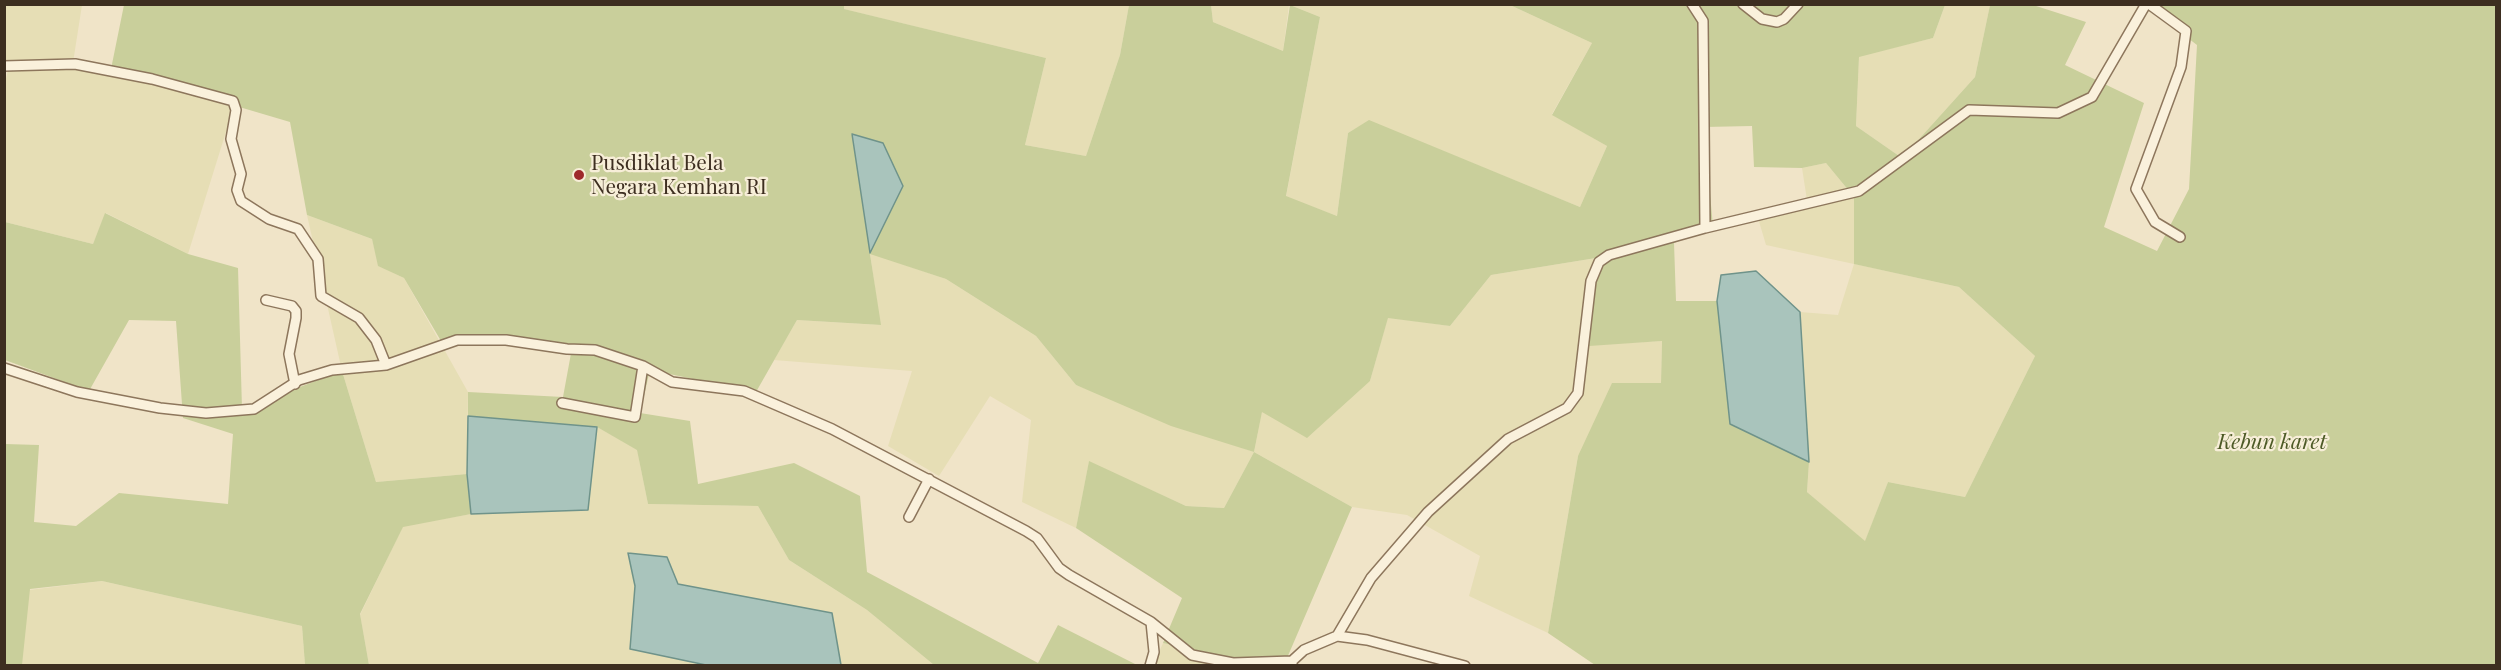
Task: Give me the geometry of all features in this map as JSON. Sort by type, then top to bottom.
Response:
[{"type":"street","points":[[1692,4],[1703,21],[1705,228]]},
{"type":"street","points":[[1743,4],[1762,19],[1777,22],[1784,19],[1798,4]]},
{"type":"street","points":[[1337,636],[1371,578],[1428,512],[1508,439],[1567,408],[1578,393],[1591,281],[1599,262],[1609,255],[1705,228],[1859,191],[1969,110],[2058,113],[2092,97],[2147,4],[2186,31],[2181,68],[2136,189],[2155,222],[2180,237]]},
{"type":"street","points":[[4,66],[75,64],[152,79],[233,101],[236,110],[231,139],[241,174],[237,190],[241,201],[269,219],[298,229],[318,260],[321,296],[359,318],[376,340],[386,365]]},
{"type":"street","points":[[266,300],[292,306],[296,311],[297,318],[289,354],[295,384]]},
{"type":"street","points":[[4,368],[77,392],[160,408],[206,413],[254,409],[299,380],[332,370],[386,365],[457,340],[506,340],[567,349],[595,350],[643,366],[672,382],[744,391],[832,429],[1026,531],[1037,538],[1059,568],[1151,622],[1192,655],[1233,663],[1292,664],[1304,650],[1337,636],[1367,640],[1465,666]]},
{"type":"street","points":[[562,402],[635,417],[643,366]]},
{"type":"street","points":[[909,517],[929,479]]},
{"type":"street","points":[[1150,666],[1154,652],[1151,622]]},
{"type":"shaded area","points":[[844,4],[1129,5],[1120,55],[1086,156],[1025,145],[1046,58],[843,9]]},
{"type":"shaded area","points":[[5,5],[82,5],[72,69],[111,69],[234,106],[188,254],[106,213],[93,244],[5,222],[4,87],[8,70],[5,70]]},
{"type":"shaded area","points":[[1211,5],[1289,5],[1283,51],[1213,22]]},
{"type":"shaded area","points":[[1290,5],[1510,5],[1592,43],[1552,114],[1607,146],[1580,207],[1369,121],[1348,133],[1337,216],[1286,197],[1320,17]]},
{"type":"shaded area","points":[[1945,5],[1990,5],[1975,77],[1902,158],[1856,126],[1859,56],[1933,38]]},
{"type":"shaded area","points":[[1826,163],[1854,197],[1855,264],[1959,287],[2035,356],[1965,497],[1888,482],[1865,542],[1807,492],[1809,462],[1800,312],[1838,315],[1854,264],[1766,245],[1758,218],[1807,200],[1802,168]]},
{"type":"shaded area","points":[[307,215],[372,239],[379,266],[404,278],[468,392],[467,474],[376,482],[342,371]]},
{"type":"shaded area","points":[[870,253],[946,279],[1036,336],[1076,385],[1254,452],[1224,508],[1186,506],[1089,462],[1076,528],[1022,502],[1031,420],[990,396],[939,476],[888,446],[912,371],[774,360],[797,320],[880,325]]},
{"type":"shaded area","points":[[1596,258],[1589,345],[1662,341],[1661,383],[1578,456],[1548,633],[1469,596],[1480,556],[1407,515],[1352,507],[1254,452],[1262,411],[1370,381],[1388,317],[1450,326],[1491,275]]},
{"type":"shaded area","points":[[597,427],[637,449],[648,504],[758,506],[789,560],[867,610],[934,665],[841,665],[832,613],[677,584],[628,554],[635,586],[630,649],[706,665],[369,665],[360,615],[403,526],[471,514],[587,510]]},
{"type":"shaded area","points":[[102,581],[302,626],[305,665],[21,666],[29,590]]},
{"type":"shaded area","points":[[1163,643],[1260,665],[1153,666]]},
{"type":"green space","name":"Kebun karet","points":[[124,5],[844,5],[844,9],[1046,58],[1025,145],[1086,156],[1120,55],[1129,5],[1211,5],[1213,22],[1283,51],[1290,5],[1320,17],[1286,196],[1337,216],[1348,133],[1369,120],[1580,207],[1607,146],[1552,115],[1592,43],[1510,5],[1945,5],[1933,38],[1859,57],[1856,126],[1902,158],[1975,77],[1990,5],[2033,5],[2086,22],[2065,65],[2144,103],[2104,227],[2157,251],[2189,189],[2197,45],[2150,9],[2151,5],[2496,5],[2496,665],[1595,665],[1548,633],[1578,456],[1612,383],[1661,383],[1662,341],[1589,346],[1596,258],[1491,275],[1450,326],[1388,318],[1370,381],[1307,438],[1262,412],[1254,452],[1171,426],[1076,385],[1036,336],[946,279],[870,254],[881,325],[797,320],[756,392],[650,370],[640,413],[690,421],[698,484],[794,463],[860,496],[867,572],[1038,663],[1058,625],[1137,665],[934,665],[867,610],[789,560],[758,506],[648,504],[637,450],[597,427],[468,416],[468,392],[563,397],[572,348],[441,341],[404,278],[378,266],[372,239],[307,215],[290,122],[111,69]],"holes":[[[1752,126],[1754,167],[1802,168],[1826,163],[1854,197],[1854,264],[1959,287],[2035,356],[1965,497],[1888,482],[1865,541],[1807,492],[1809,462],[1730,424],[1717,301],[1676,301],[1674,243],[1713,227],[1704,127]]]},
{"type":"green space","points":[[105,213],[188,254],[238,268],[242,409],[342,371],[376,482],[467,474],[471,514],[403,527],[360,614],[369,665],[305,665],[302,626],[102,581],[30,589],[22,665],[5,666],[5,444],[39,445],[34,522],[76,526],[119,493],[228,504],[233,434],[183,418],[176,321],[129,320],[89,391],[5,360],[5,222],[93,244]]},
{"type":"green space","points":[[1254,452],[1352,507],[1284,665],[1259,665],[1163,643],[1182,598],[1076,528],[1089,461],[1186,506],[1224,508]]},
{"type":"water","points":[[852,134],[883,143],[903,186],[870,253]]},
{"type":"water","points":[[1756,271],[1800,312],[1809,462],[1730,424],[1717,301],[1721,275]]},
{"type":"water","points":[[468,416],[597,427],[588,510],[471,514],[467,474]]},
{"type":"water","points":[[628,553],[667,557],[678,584],[832,613],[841,665],[706,665],[630,649],[635,586]]},
{"type":"place","name":"Pusdiklat Bela Negara Kemhan RI","points":[[579,175]]}]
